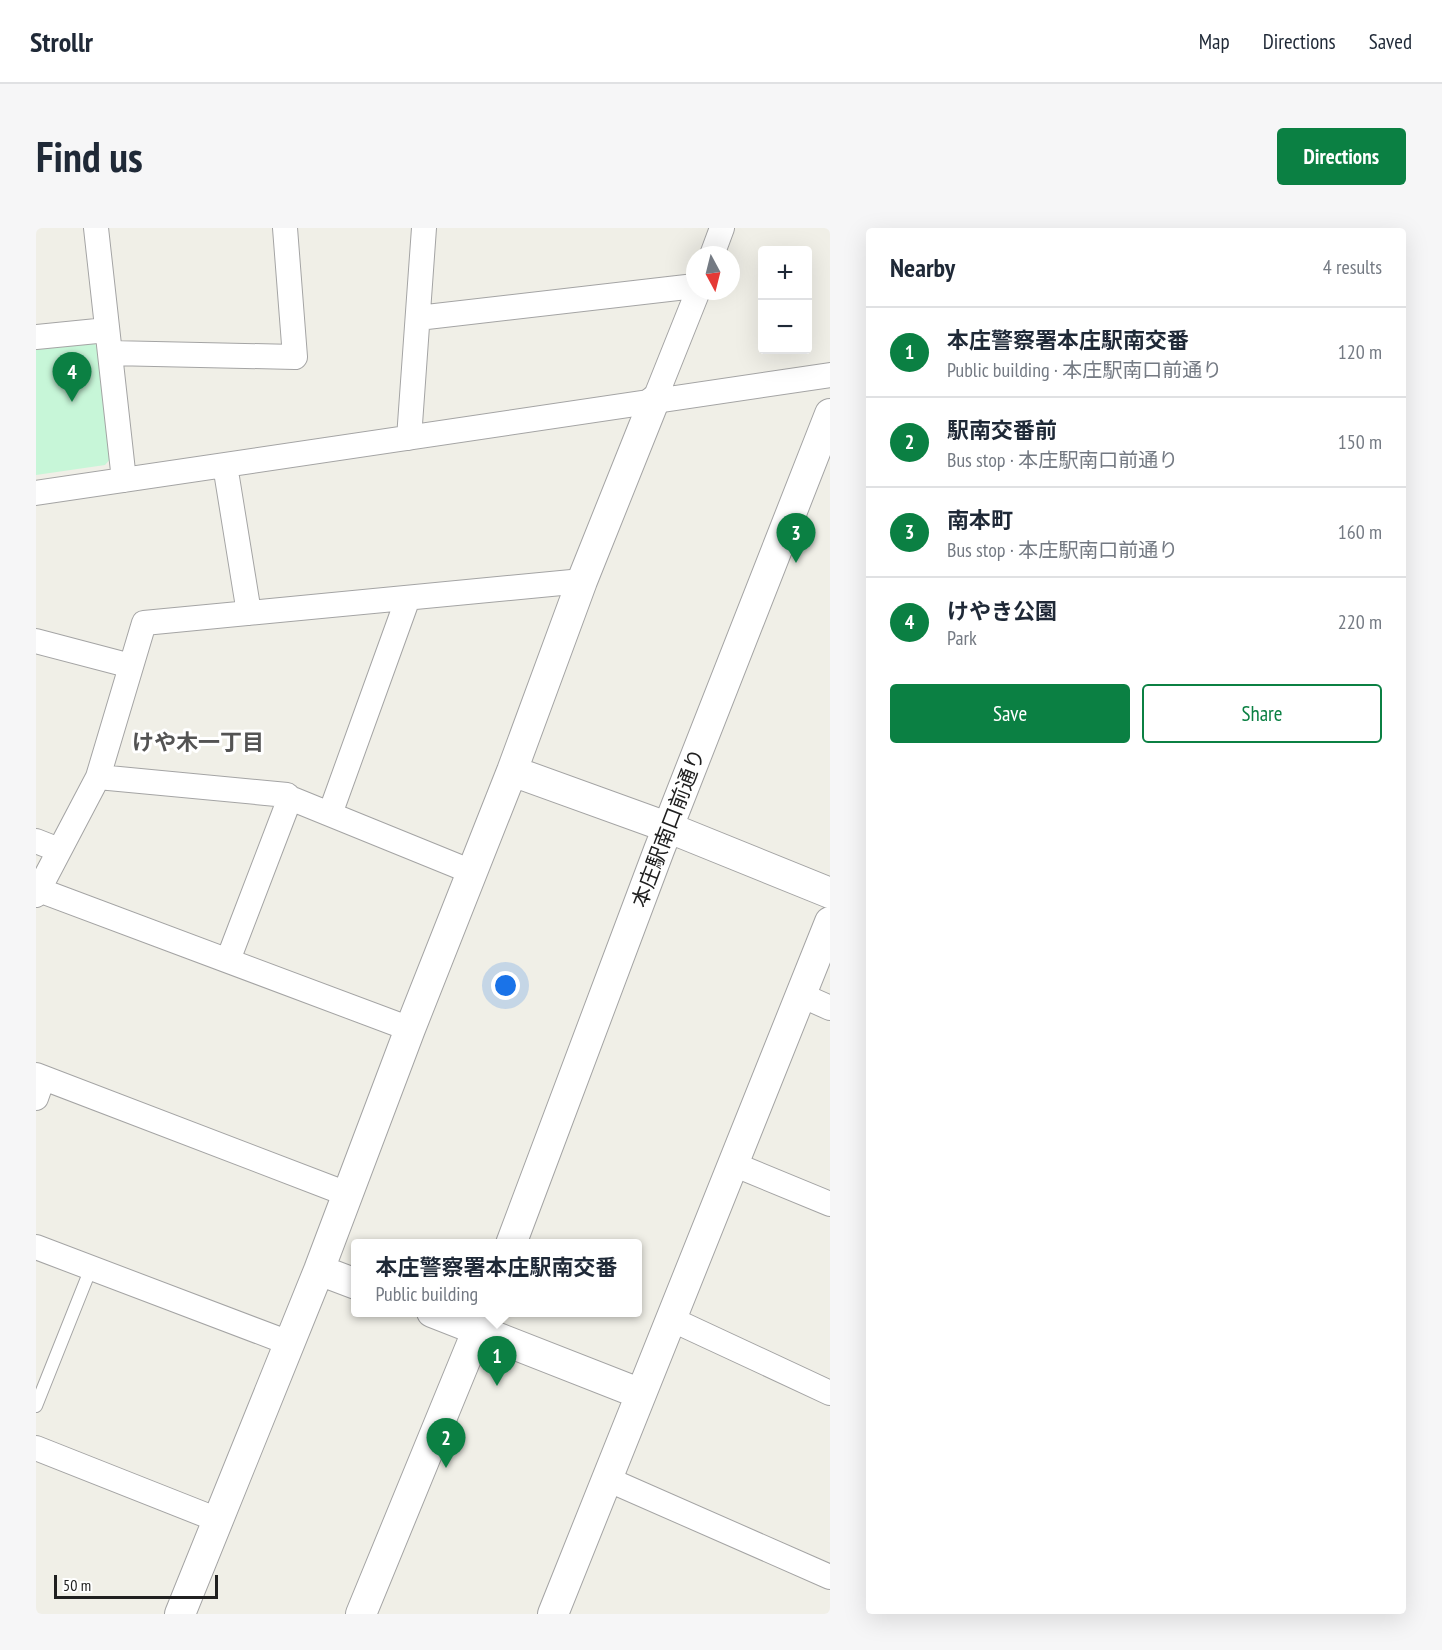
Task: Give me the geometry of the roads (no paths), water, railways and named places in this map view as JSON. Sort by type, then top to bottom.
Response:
[{"type":"street","points":[[96,228],[124,480]]},
{"type":"street","points":[[36,337],[295,357],[285,228]]},
{"type":"street","points":[[410,438],[424,228]]},
{"type":"street","points":[[716,246],[723,228]]},
{"type":"street","points":[[418,318],[686,287]]},
{"type":"street","points":[[180,1614],[319,1270],[410,1029],[512,771],[582,581],[694,300]]},
{"type":"street","points":[[36,493],[830,375]]},
{"type":"street","name":"本庄駅南口前通り","points":[[513,1239],[668,827],[830,414]]},
{"type":"street","points":[[225,465],[249,613]]},
{"type":"street","points":[[410,1029],[228,960],[37,892],[98,777],[144,623],[582,581]]},
{"type":"street","points":[[330,814],[408,598]]},
{"type":"street","points":[[36,641],[131,666]]},
{"type":"street","points":[[512,771],[668,827],[830,893]]},
{"type":"street","points":[[98,777],[287,795],[472,872]]},
{"type":"street","points":[[228,960],[290,798]]},
{"type":"street","points":[[36,841],[59,850]]},
{"type":"street","points":[[553,1614],[830,922]]},
{"type":"street","points":[[801,995],[830,1008]]},
{"type":"street","points":[[38,1084],[347,1194]]},
{"type":"street","points":[[733,1164],[830,1204]]},
{"type":"street","points":[[36,1247],[289,1343]]},
{"type":"street","points":[[319,1270],[351,1282]]},
{"type":"street","points":[[460,1317],[482,1321],[641,1394]]},
{"type":"street","points":[[671,1319],[830,1393]]},
{"type":"street","points":[[361,1614],[482,1321]]},
{"type":"street","points":[[37,1451],[218,1520]]},
{"type":"street","points":[[607,1479],[830,1577]]},
{"type":"lane","points":[[36,1406],[91,1268]]},
{"type":"place","name":"けやき公園","points":[[72,402]]},
{"type":"place","name":"南本町","points":[[796,563]]},
{"type":"place","name":"本庄警察署本庄駅南交番","points":[[497,1386]]},
{"type":"place","name":"駅南交番前","points":[[446,1468]]},
{"type":"district","name":"けや木一丁目","points":[[198,742]]}]
